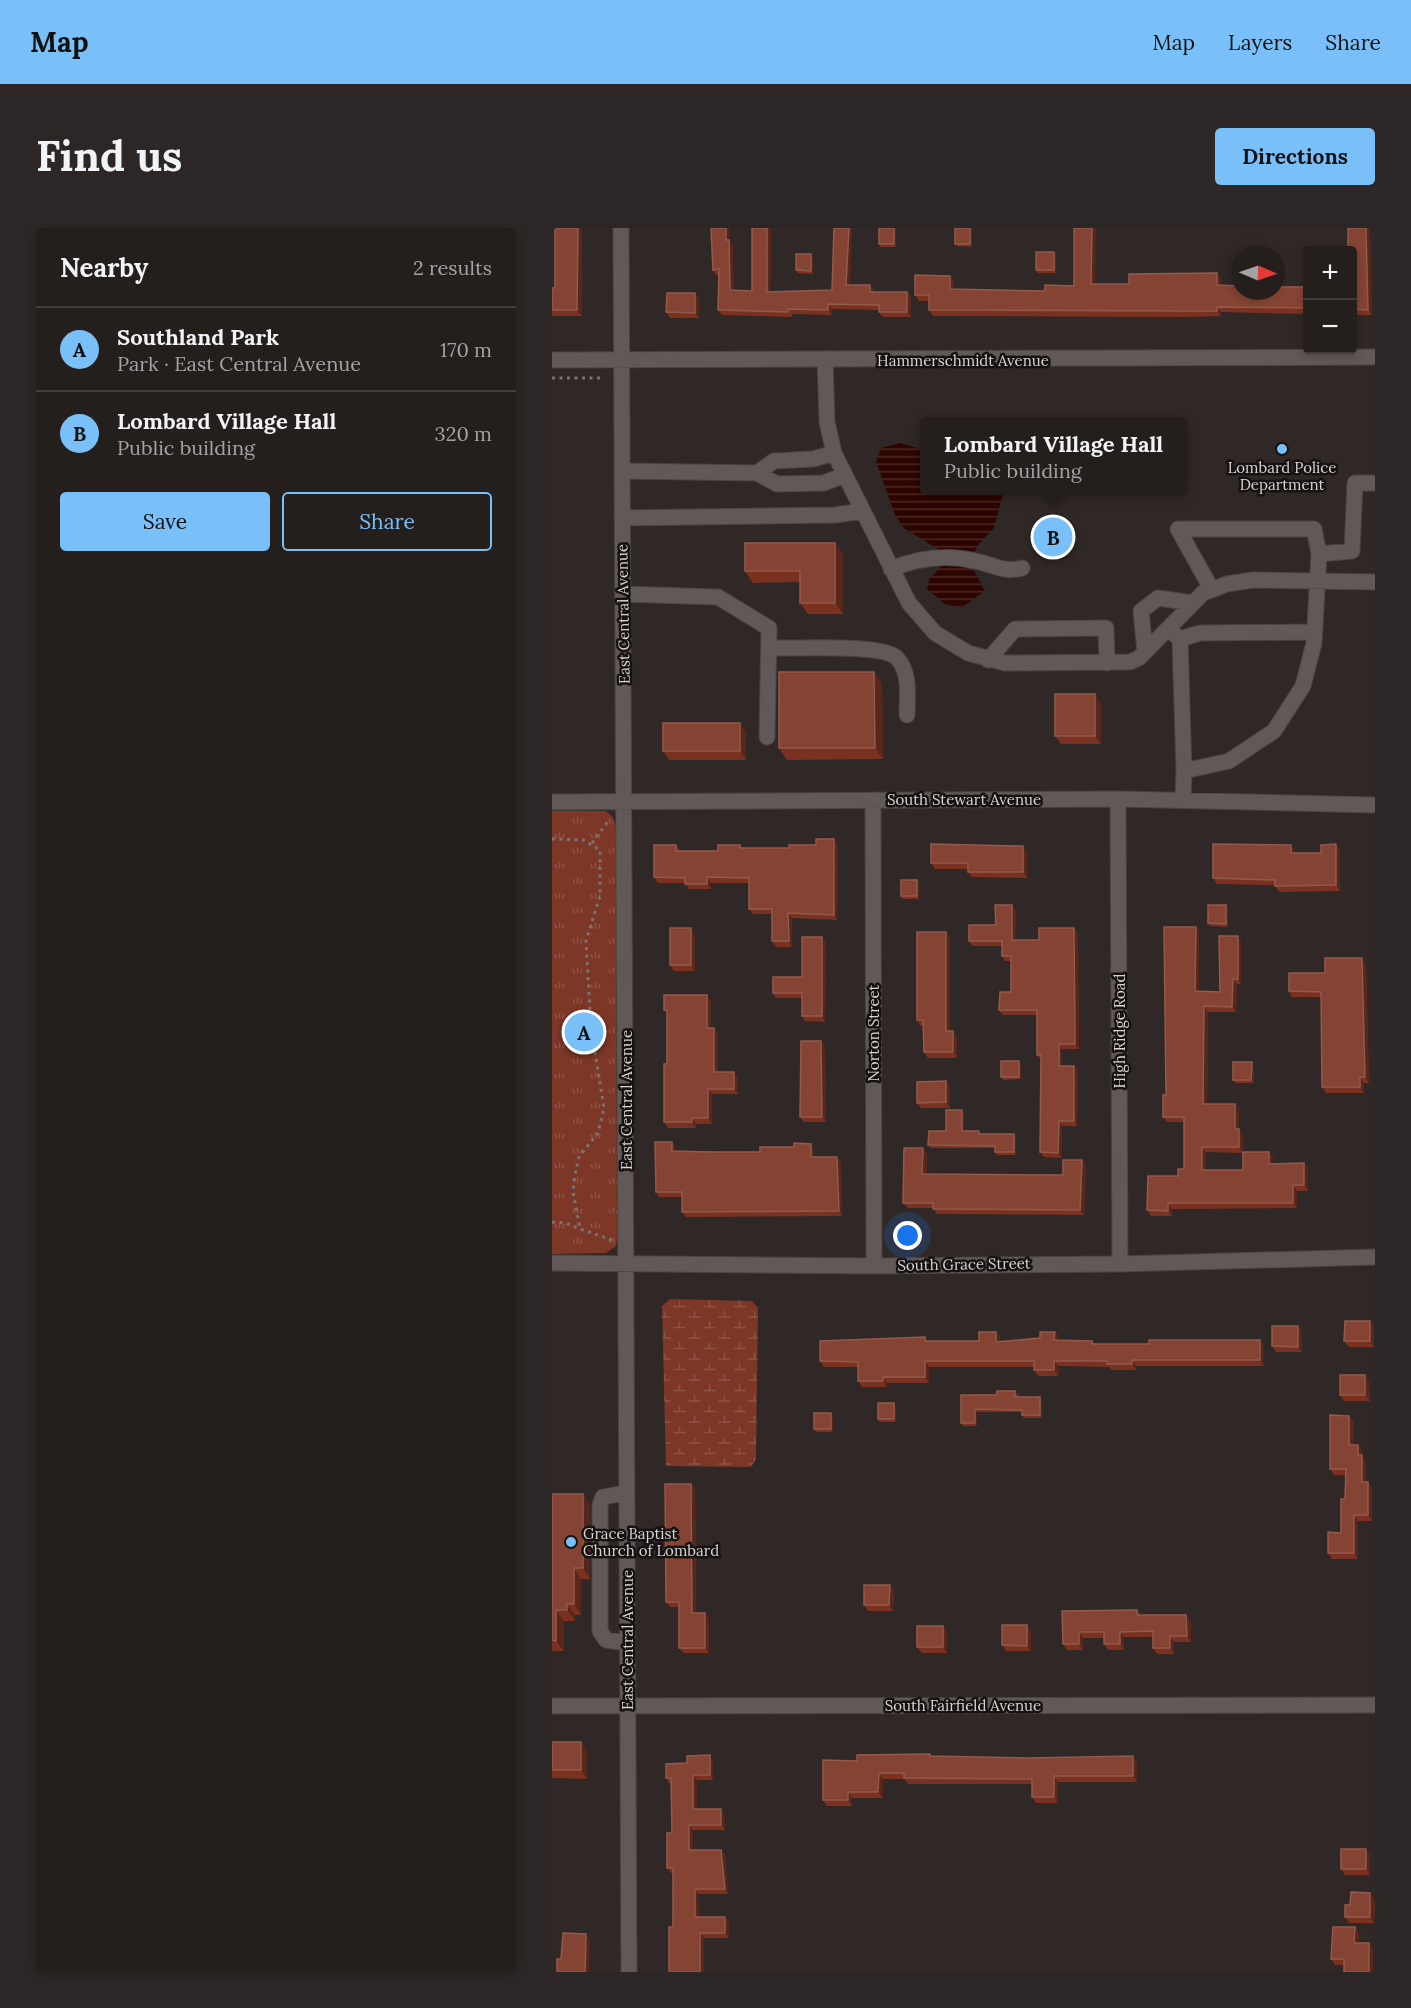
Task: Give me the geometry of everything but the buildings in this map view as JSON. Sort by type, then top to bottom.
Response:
[{"type":"street","name":"East Central Avenue","points":[[621,228],[629,1972]]},
{"type":"street","name":"Hammerschmidt Avenue","points":[[552,360],[1375,357]]},
{"type":"street","points":[[825,359],[827,422],[834,453],[909,603],[934,633],[950,644],[988,660],[1023,664],[1130,662],[1174,634],[1193,603],[1203,592],[1227,584],[1253,580],[1375,582]]},
{"type":"street","points":[[757,473],[774,461],[813,459],[834,453]]},
{"type":"street","points":[[622,471],[757,473],[777,484],[824,483],[844,475]]},
{"type":"street","points":[[1319,554],[1352,551],[1355,483],[1375,483]]},
{"type":"street","points":[[622,518],[835,515],[862,511]]},
{"type":"street","points":[[1184,771],[1229,761],[1274,731],[1303,686],[1314,632],[1318,580],[1319,554],[1314,529],[1178,529],[1212,590]]},
{"type":"street","points":[[891,569],[925,557],[975,561],[997,568],[1022,568]]},
{"type":"street","points":[[623,594],[718,597],[769,628],[767,737]]},
{"type":"street","points":[[1145,652],[1141,611],[1158,598],[1193,603]]},
{"type":"street","points":[[988,660],[1015,629],[1106,628],[1107,663]]},
{"type":"street","points":[[1174,634],[1314,632]]},
{"type":"street","points":[[1174,634],[1184,771],[1183,800]]},
{"type":"street","points":[[769,648],[878,649],[896,657],[907,678],[907,715]]},
{"type":"street","name":"South Stewart Avenue","points":[[552,802],[625,808],[873,800],[1118,799],[1375,805]]},
{"type":"street","name":"High Ridge Road","points":[[1118,799],[1120,1264]]},
{"type":"street","name":"Norton Street","points":[[873,800],[874,1266]]},
{"type":"street","name":"South Grace Street","points":[[552,1263],[874,1266],[1120,1264],[1375,1257]]},
{"type":"street","points":[[627,1492],[603,1497],[600,1528],[600,1631],[606,1640],[627,1643]]},
{"type":"street","name":"South Fairfield Avenue","points":[[552,1706],[1375,1705]]},
{"type":"path","points":[[552,378],[604,378]]},
{"type":"path","points":[[592,843],[612,816],[625,808]]},
{"type":"path","points":[[552,839],[583,840],[592,843],[600,850],[600,896],[586,941],[591,1028],[604,1108],[598,1133],[579,1157],[575,1174],[573,1192],[580,1229]]},
{"type":"path","points":[[552,1222],[566,1223],[605,1239],[626,1241]]},
{"type":"green space","points":[[552,811],[605,811],[612,816],[616,828],[617,1236],[616,1246],[606,1253],[552,1254]]},
{"type":"green space","points":[[670,1299],[752,1301],[758,1308],[756,1459],[751,1467],[666,1466],[662,1306]]},
{"type":"shaded area","points":[[900,443],[920,449],[920,495],[1003,495],[994,528],[979,544],[969,561],[985,591],[961,608],[945,604],[927,589],[930,577],[940,569],[938,549],[905,529],[895,515],[876,462],[881,448]]},
{"type":"place","name":"Lombard Police Department","points":[[1282,449]]},
{"type":"place","name":"Lombard Village Hall","points":[[1053,537]]},
{"type":"place","name":"Southland Park","points":[[584,1032]]},
{"type":"place","name":"Grace Baptist Church of Lombard","points":[[571,1542]]}]
